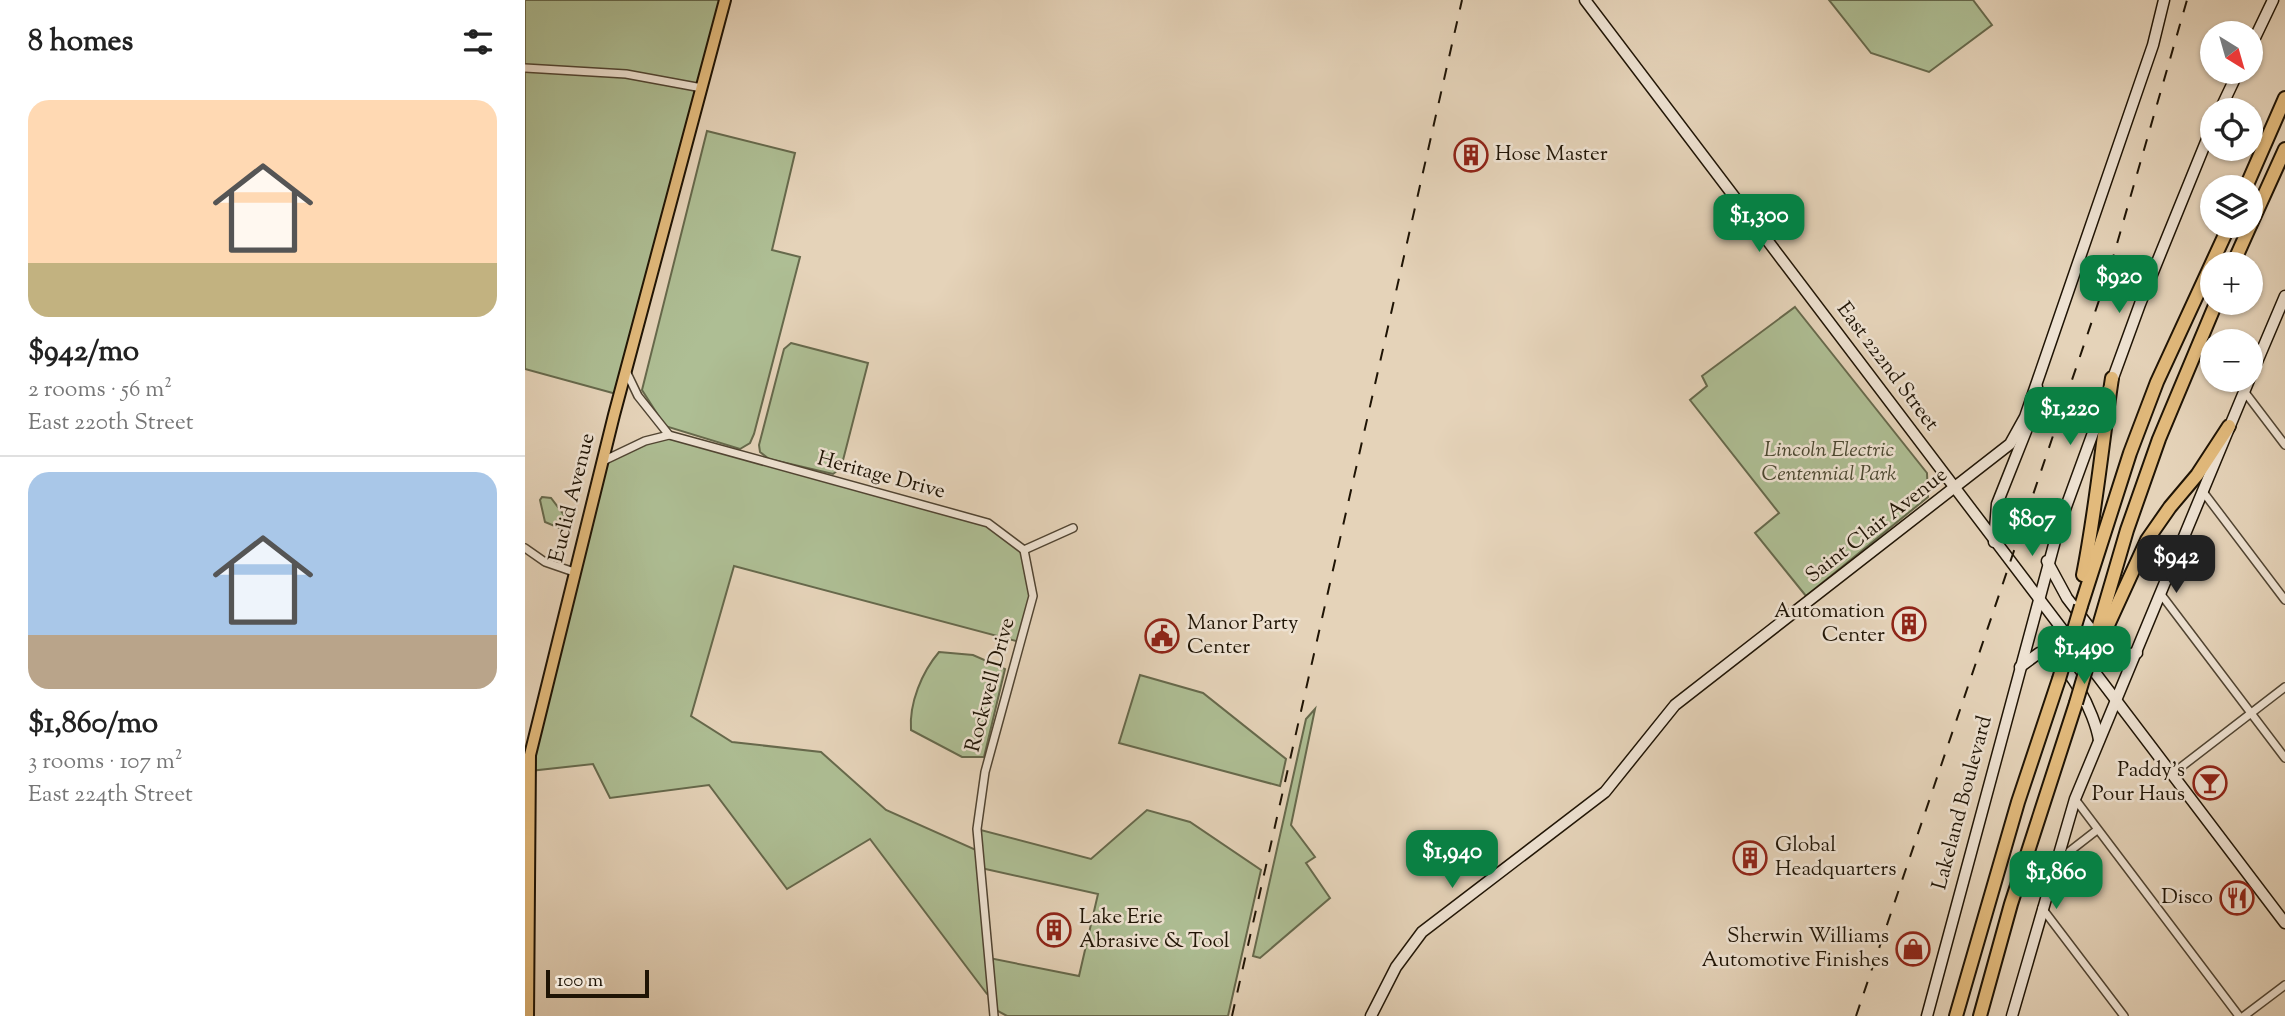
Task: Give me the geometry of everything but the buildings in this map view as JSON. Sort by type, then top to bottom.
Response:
[{"type":"highway","points":[[2251,175],[2285,99]]},
{"type":"highway","points":[[2263,197],[2285,149]]},
{"type":"highway","points":[[1956,1016],[2130,453],[2157,382],[2223,238]]},
{"type":"highway","points":[[1980,1016],[2011,904],[2101,633],[2127,530],[2159,439],[2211,315]]},
{"type":"highway","points":[[2081,606],[2083,578],[2098,501],[2100,457],[2112,378]]},
{"type":"highway","points":[[2101,633],[2147,540],[2197,475],[2229,425]]},
{"type":"highway","points":[[1948,1016],[1973,954]]},
{"type":"highway","points":[[1986,1016],[1993,971]]},
{"type":"main road","name":"Euclid Avenue","points":[[528,1016],[527,755],[725,0]]},
{"type":"street","name":"Saint Clair Avenue","points":[[1371,1016],[1397,967],[1422,932],[1605,792],[1675,705],[1956,489],[2010,444],[2025,417],[2153,45],[2164,0]]},
{"type":"street","points":[[2263,21],[2273,0]]},
{"type":"street","name":"East 222nd Street","points":[[1588,1],[2037,599],[2285,923]]},
{"type":"street","points":[[525,68],[626,74],[702,88]]},
{"type":"street","name":"Lakeland Boulevard","points":[[1927,1016],[2047,561],[2112,378],[2200,157]]},
{"type":"street","points":[[2263,352],[2281,315],[2285,296]]},
{"type":"street","points":[[603,461],[645,441],[669,435],[638,396],[626,371]]},
{"type":"street","points":[[1994,542],[1995,514],[2038,401],[2036,384]]},
{"type":"street","points":[[2013,1016],[2041,907],[2075,799],[2244,392]]},
{"type":"street","points":[[2245,392],[2285,445]]},
{"type":"street","name":"Heritage Drive","points":[[669,435],[988,523],[1024,550]]},
{"type":"street","points":[[2204,493],[2285,600]]},
{"type":"street","points":[[1024,550],[1073,527]]},
{"type":"street","points":[[525,548],[545,562],[574,572]]},
{"type":"street","name":"Rockwell Drive","points":[[994,1016],[977,829],[985,772],[1033,596],[1024,550]]},
{"type":"street","points":[[2047,561],[2067,598],[2109,653],[2118,656],[2137,653]]},
{"type":"street","points":[[2160,593],[2285,758]]},
{"type":"street","points":[[2019,669],[2035,654],[2044,653],[2053,657],[2090,705],[2099,740]]},
{"type":"street","points":[[2172,774],[2285,687]]},
{"type":"street","points":[[2075,799],[2242,1016],[2285,985]]},
{"type":"street","points":[[2070,851],[2098,830]]},
{"type":"street","points":[[2041,907],[2124,1016]]},
{"type":"street","points":[[2035,932],[2047,926],[2057,928]]},
{"type":"green space","points":[[525,0],[725,0],[620,395],[525,369]]},
{"type":"green space","points":[[1829,0],[1973,0],[1992,25],[1929,72],[1871,53]]},
{"type":"green space","points":[[707,131],[795,153],[772,250],[800,257],[754,434],[750,443],[740,449],[665,426],[642,390]]},
{"type":"green space","name":"Lincoln Electric Centennial Park","points":[[1795,307],[1927,473],[1928,497],[1806,596],[1755,533],[1779,513],[1690,400],[1707,386],[1702,376]]},
{"type":"green space","points":[[791,343],[868,363],[841,468],[833,474],[769,459],[760,452],[759,445],[784,349]]},
{"type":"green space","points":[[669,435],[988,523],[1024,550],[1033,596],[1020,642],[734,566],[691,716],[732,742],[821,752],[886,810],[978,851],[977,829],[1091,859],[1147,810],[1190,822],[1261,870],[1228,1016],[1007,1016],[994,1009],[993,996],[987,994],[870,839],[787,889],[709,785],[610,798],[593,764],[529,771],[603,461]],"holes":[[[981,868],[1098,894],[1079,976],[989,958]]]},
{"type":"green space","points":[[542,497],[551,498],[567,519],[564,530],[545,522],[540,500]]},
{"type":"green space","points":[[939,652],[973,655],[1005,669],[984,757],[962,757],[911,730],[912,709],[918,688]]},
{"type":"green space","points":[[1140,675],[1203,693],[1286,759],[1280,786],[1119,743]]},
{"type":"green space","points":[[1315,709],[1291,825],[1315,857],[1306,863],[1330,898],[1260,958],[1253,956],[1306,719]]},
{"type":"railway","points":[[1232,1016],[1462,0]]},
{"type":"railway","points":[[1856,1016],[2110,268],[2187,0]]},
{"type":"place","name":"Hose Master","points":[[1471,155]]},
{"type":"place","name":"Automation Center","points":[[1909,624]]},
{"type":"place","name":"Manor Party Center","points":[[1162,636]]},
{"type":"place","name":"Paddy's Pour Haus","points":[[2210,783]]},
{"type":"place","name":"Global Headquarters","points":[[1750,858]]},
{"type":"place","name":"Disco","points":[[2237,898]]},
{"type":"place","name":"Lake Erie Abrasive & Tool","points":[[1054,930]]},
{"type":"place","name":"Sherwin Williams Automotive Finishes","points":[[1913,949]]}]
